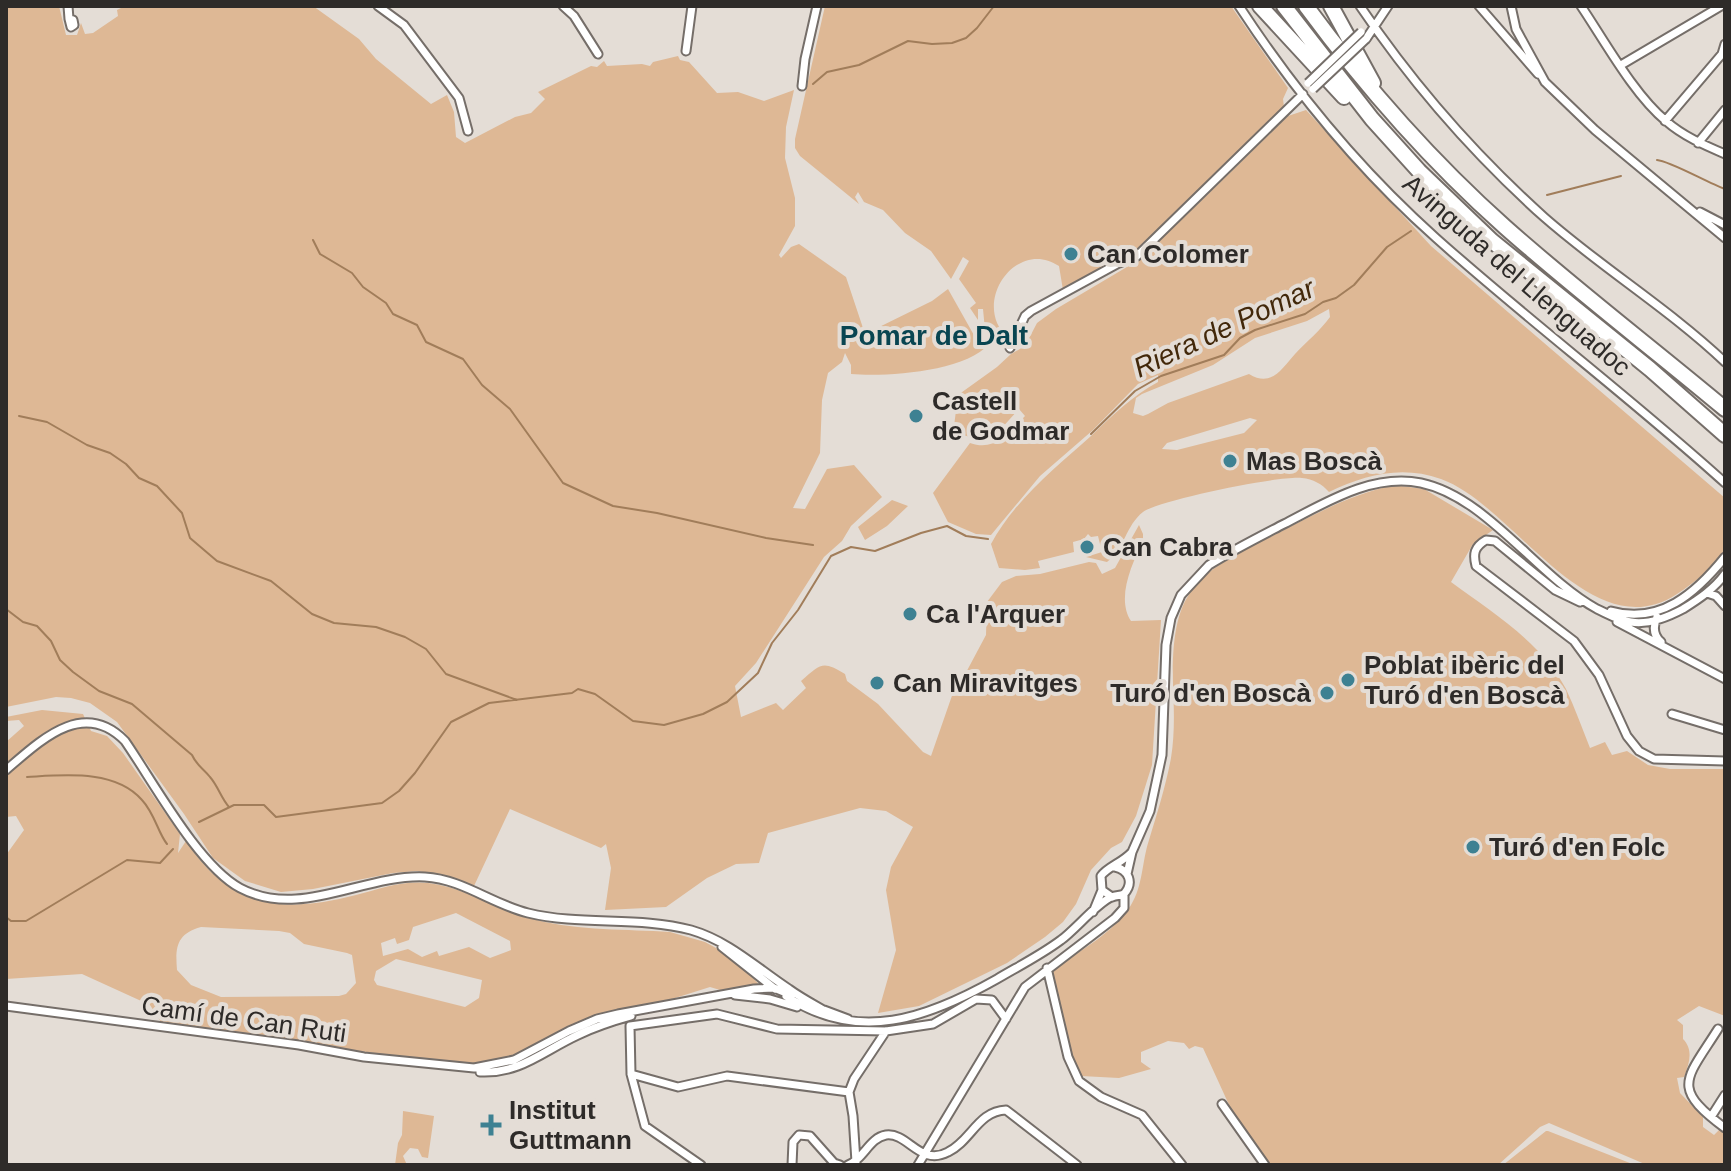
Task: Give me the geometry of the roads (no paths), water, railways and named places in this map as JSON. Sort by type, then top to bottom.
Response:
[{"type":"highway","points":[[1260,6],[1341,94],[1372,119]]},
{"type":"highway","points":[[1284,6],[1372,119],[1419,171],[1492,241],[1650,369],[1725,435]]},
{"type":"highway","points":[[1306,6],[1384,105],[1453,178],[1504,226],[1725,409]]},
{"type":"highway","points":[[1331,6],[1384,105]]},
{"type":"street","points":[[68,6],[69,19]]},
{"type":"street","points":[[378,6],[404,25],[459,98],[468,131]]},
{"type":"street","points":[[563,6],[574,16],[598,54]]},
{"type":"street","points":[[686,51],[692,6]]},
{"type":"street","points":[[802,86],[817,6]]},
{"type":"street","name":"Avinguda del Llenguadoc","points":[[1239,6],[1303,94],[1363,164],[1434,237],[1725,483]]},
{"type":"street","points":[[1360,6],[1433,102],[1501,177],[1544,217],[1698,336],[1725,362]]},
{"type":"street","points":[[1010,348],[1025,316],[1137,256],[1363,36],[1388,6]]},
{"type":"street","points":[[1479,6],[1518,54],[1595,130],[1725,238]]},
{"type":"street","points":[[1511,6],[1516,29],[1545,82]]},
{"type":"street","points":[[1581,6],[1649,104],[1665,121],[1698,143],[1725,154]]},
{"type":"street","points":[[1621,65],[1721,6]]},
{"type":"street","points":[[1665,121],[1722,54],[1725,44]]},
{"type":"street","points":[[1698,143],[1725,110]]},
{"type":"street","points":[[1691,208],[1725,225]]},
{"type":"street","points":[[774,988],[810,1006],[848,1019],[894,1021],[919,1016],[947,1005],[1051,947],[1129,886],[1127,874],[1132,852],[1150,811],[1162,755],[1166,645],[1171,618],[1181,595],[1209,565],[1353,490],[1384,482],[1420,483],[1438,488],[1473,508],[1549,575],[1616,622],[1725,679]]},
{"type":"street","points":[[1725,574],[1711,595],[1678,612],[1656,620],[1629,622],[1555,590],[1495,541],[1486,540],[1476,548],[1476,566],[1574,641],[1599,675],[1627,736],[1639,751],[1654,759],[1725,761]]},
{"type":"street","points":[[1668,649],[1656,637],[1656,620],[1666,609],[1685,598],[1725,557]]},
{"type":"street","points":[[1685,598],[1711,595],[1725,606]]},
{"type":"street","points":[[1592,606],[1634,615],[1666,609]]},
{"type":"street","points":[[1672,714],[1725,730]]},
{"type":"street","points":[[6,770],[57,730],[74,724],[101,725],[125,741],[213,868],[249,892],[272,899],[302,899],[402,877],[426,877],[449,881],[525,912],[563,920],[665,925],[707,936],[728,946],[825,1011]]},
{"type":"street","points":[[1092,914],[1102,890],[1101,875],[1132,852]]},
{"type":"street","points":[[1115,867],[1127,874]]},
{"type":"street","points":[[918,1165],[1025,987],[1100,931],[1124,908],[1117,896],[1102,890]]},
{"type":"street","points":[[707,936],[808,1011]]},
{"type":"street","points":[[1047,968],[1068,1057],[1076,1077],[1086,1089],[1142,1115],[1179,1164]]},
{"type":"street","name":"Camí de Can Ruti","points":[[495,1065],[514,1060],[602,1017],[774,988]]},
{"type":"street","name":"Camí de Can Ruti","points":[[729,994],[770,999],[832,1018],[848,1019]]},
{"type":"street","points":[[701,1165],[645,1126],[631,1074],[630,1026],[710,1014],[777,1029],[886,1031],[933,1024],[981,998],[992,1000],[1006,1019]]},
{"type":"street","name":"Camí de Can Ruti","points":[[6,1005],[299,1045],[364,1057],[501,1073],[575,1036],[602,1017]]},
{"type":"street","name":"Camí de Can Ruti","points":[[575,1036],[644,1011]]},
{"type":"street","points":[[1718,1029],[1689,1078],[1691,1097],[1697,1106],[1725,1128]]},
{"type":"street","points":[[852,1164],[853,1116],[849,1092],[854,1079],[886,1031]]},
{"type":"street","name":"Camí de Can Ruti","points":[[522,1065],[551,1041]]},
{"type":"street","name":"Camí de Can Ruti","points":[[465,1068],[522,1065]]},
{"type":"street","points":[[631,1074],[678,1087],[727,1076],[849,1092]]},
{"type":"street","points":[[1711,1117],[1725,1095]]},
{"type":"street","points":[[1222,1104],[1265,1165]]},
{"type":"street","points":[[852,1164],[870,1144],[885,1135],[895,1136],[924,1155],[950,1152],[988,1114],[1006,1110],[1077,1165]]},
{"type":"street","points":[[792,1165],[793,1142],[799,1135],[810,1136],[834,1163],[840,1165]]},
{"type":"waterway","points":[[813,84],[827,72],[859,65],[908,41],[952,43],[966,38],[994,6]]},
{"type":"waterway","name":"Riera de Pomar","points":[[1657,160],[1725,189]]},
{"type":"waterway","name":"Riera de Pomar","points":[[1547,195],[1621,176]]},
{"type":"waterway","name":"Riera de Pomar","points":[[1091,434],[1135,391],[1161,376],[1224,355],[1240,338],[1255,330],[1305,314],[1323,302],[1336,298],[1354,285],[1387,247],[1411,231]]},
{"type":"waterway","points":[[313,240],[320,254],[352,273],[363,287],[386,303],[393,314],[417,325],[426,342],[463,359],[482,385],[510,409],[563,483],[613,506],[813,545]]},
{"type":"waterway","points":[[19,416],[47,422],[87,445],[110,453],[139,478],[157,486],[182,513],[190,538],[217,561],[271,581],[312,614],[334,623],[376,627],[405,637],[426,649],[446,674],[517,700]]},
{"type":"waterway","name":"Riera de Pomar","points":[[199,822],[234,805],[264,805],[276,817],[382,803],[399,791],[415,773],[451,722],[489,703],[572,693],[578,689],[595,694],[633,721],[664,725],[703,714],[727,702],[758,673],[772,643],[798,610],[831,556],[851,547],[875,551],[947,526],[966,536],[988,539]]},
{"type":"waterway","points":[[6,609],[23,622],[37,626],[51,641],[60,660],[73,672],[99,691],[132,704],[192,755],[229,807]]},
{"type":"waterway","points":[[27,777],[88,776],[118,783],[142,800],[167,844]]},
{"type":"waterway","points":[[6,917],[11,921],[26,921],[127,860],[160,863],[173,849]]},
{"type":"place","name":"Can Colomer","points":[[1071,254]]},
{"type":"place","name":"Castell de Godmar","points":[[916,416]]},
{"type":"place","name":"Mas Boscà","points":[[1230,461]]},
{"type":"place","name":"Can Cabra","points":[[1087,547]]},
{"type":"place","name":"Ca l'Arquer","points":[[910,614]]},
{"type":"place","name":"Poblat ibèric del Turó d'en Boscà","points":[[1348,680]]},
{"type":"place","name":"Can Miravitges","points":[[877,683]]},
{"type":"place","name":"Turó d'en Boscà","points":[[1327,693]]},
{"type":"place","name":"Turó d'en Folc","points":[[1473,847]]},
{"type":"place","name":"Institut Guttmann","points":[[491,1125]]},
{"type":"district","name":"Pomar de Dalt","points":[[934,335]]}]
